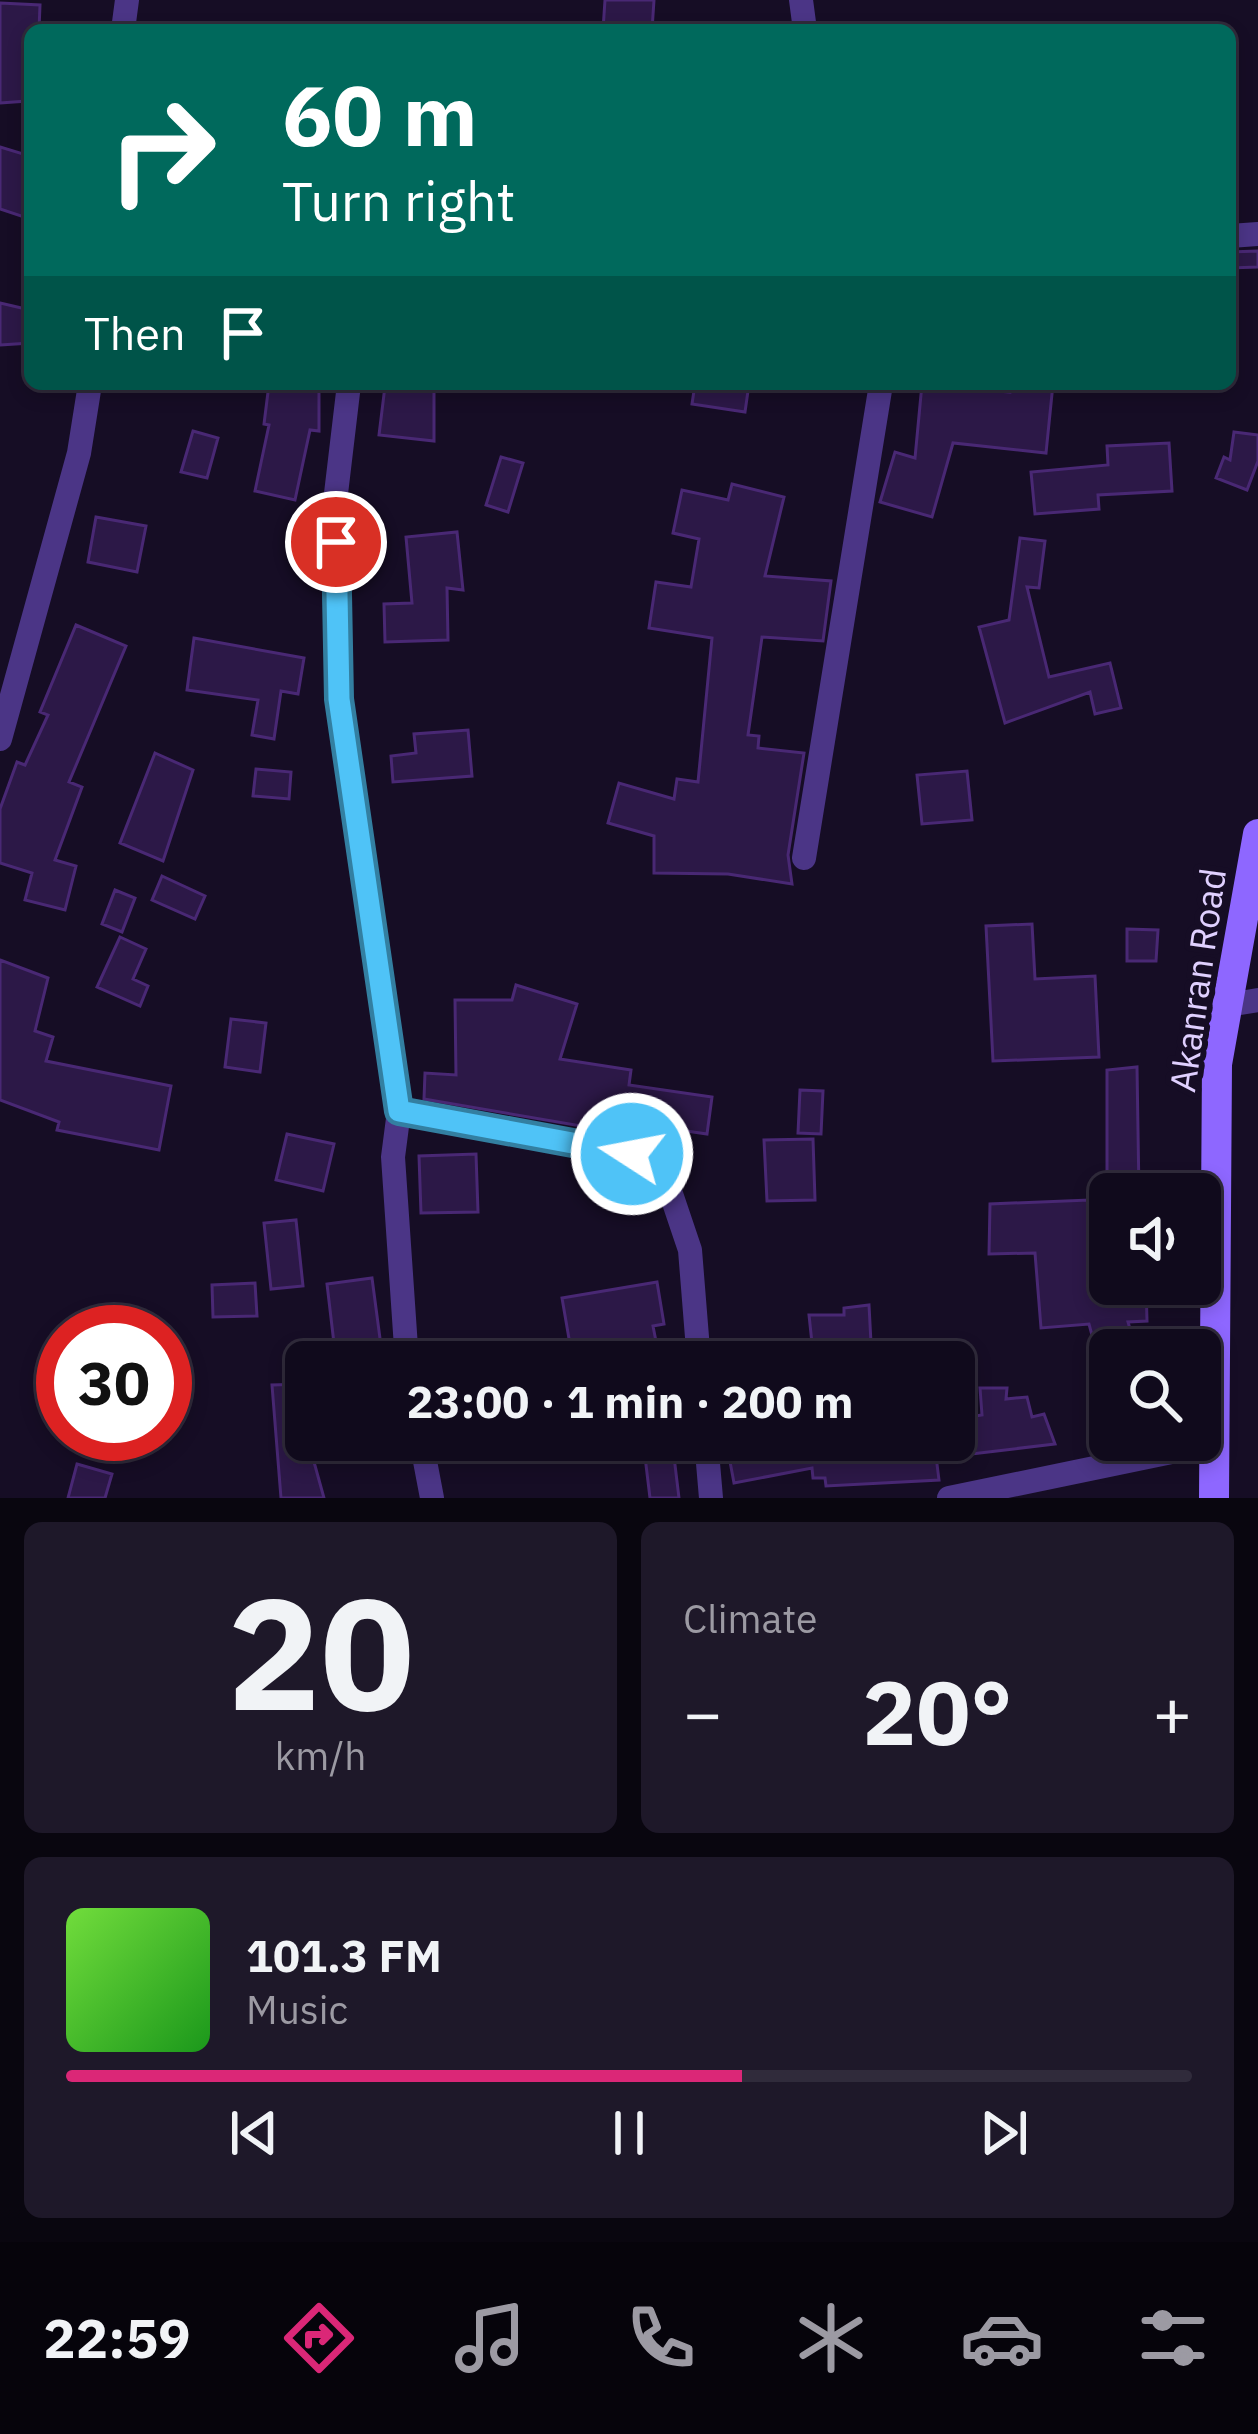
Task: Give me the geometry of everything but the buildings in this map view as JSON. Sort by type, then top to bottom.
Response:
[{"type":"main road","name":"Akanran Road","points":[[1216,1329],[1217,1064],[1243,1002],[1258,834]]},
{"type":"main road","name":"Akanran Road","points":[[1214,1498],[1215,1461]]},
{"type":"street","points":[[0,739],[79,453],[89,390]]},
{"type":"street","points":[[348,390],[335,502],[339,699],[399,1111],[393,1157],[406,1341]]},
{"type":"street","points":[[804,858],[880,390]]},
{"type":"street","points":[[399,1111],[632,1154],[664,1174],[690,1250],[697,1341]]},
{"type":"street","points":[[425,1461],[432,1498]]},
{"type":"street","points":[[708,1461],[711,1498]]},
{"type":"street","points":[[949,1498],[1128,1461]]},
{"type":"route","points":[[336,542],[339,699],[399,1111],[632,1154]]}]
